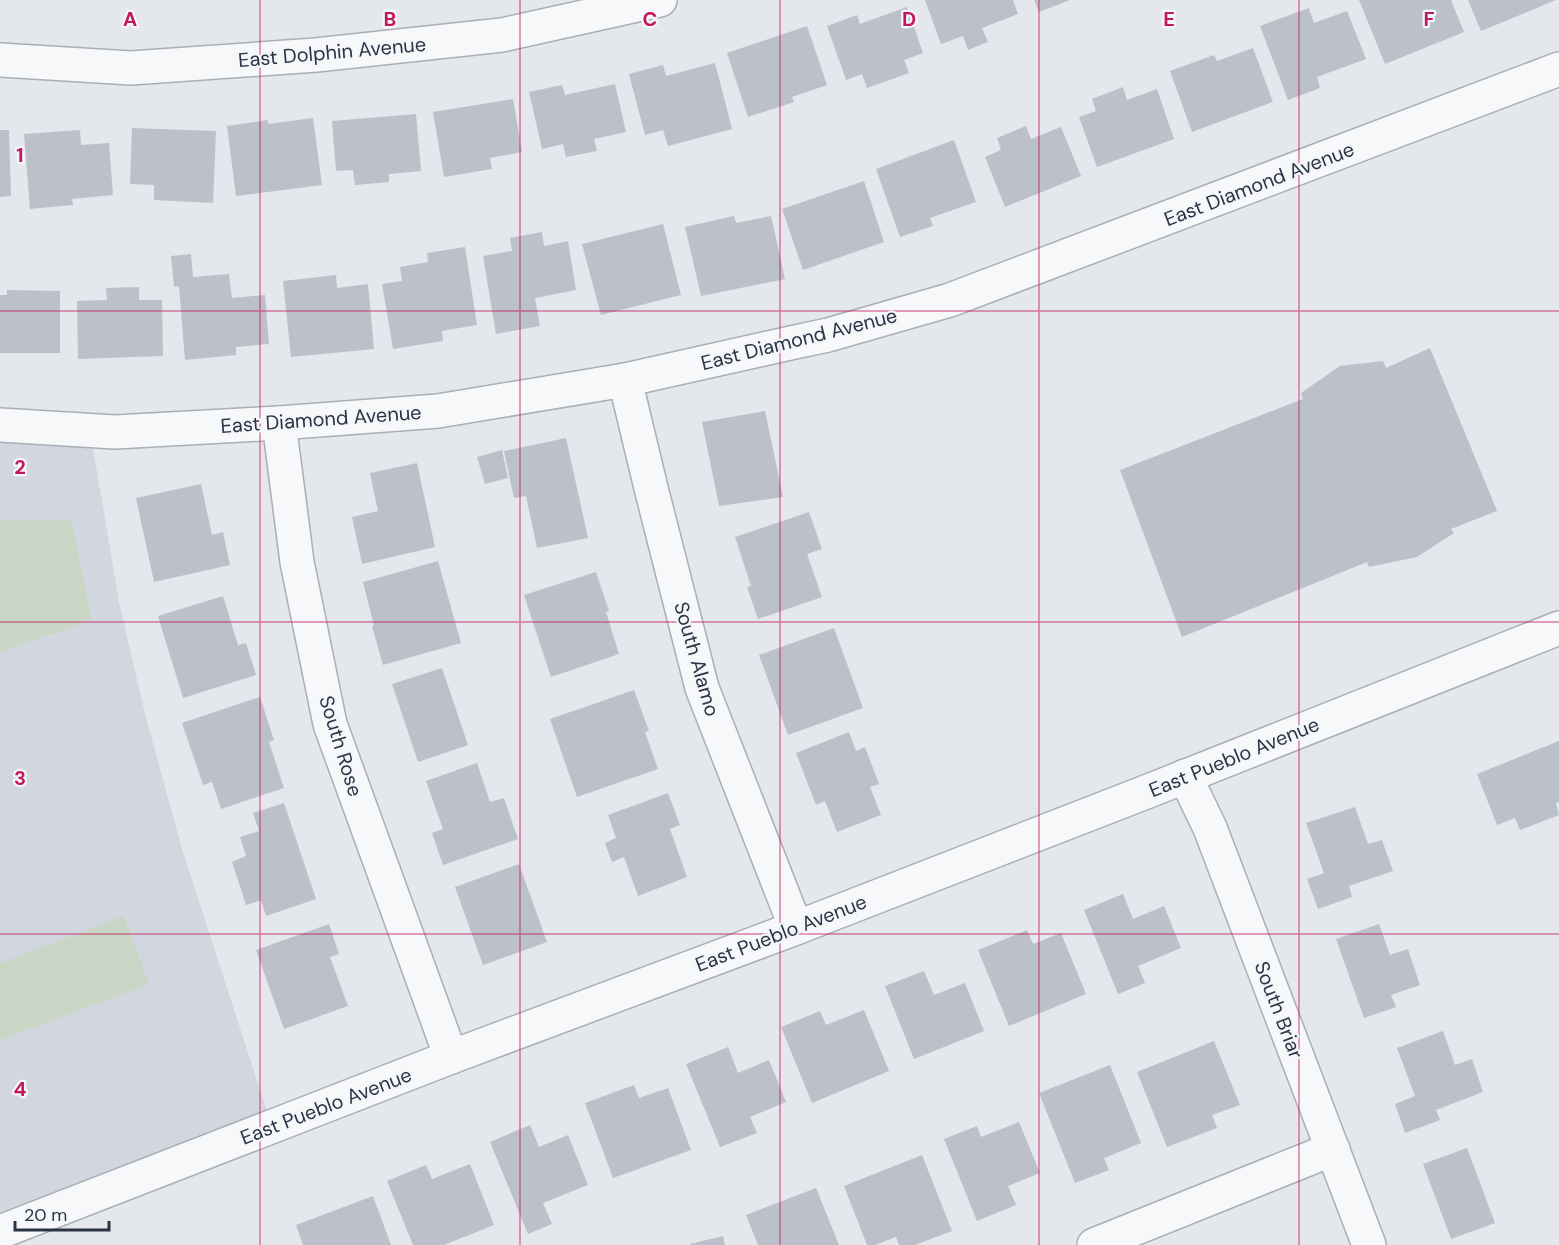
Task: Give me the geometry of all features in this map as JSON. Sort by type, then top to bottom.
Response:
[{"type":"street","name":"East Dolphin Avenue","points":[[0,60],[131,68],[316,55],[502,35],[660,0]]},
{"type":"street","name":"East Diamond Avenue","points":[[0,425],[115,432],[438,411],[625,380],[828,335],[950,300],[1559,69]]},
{"type":"street","name":"South Alamo","points":[[625,380],[702,688],[796,928]]},
{"type":"street","name":"South Rose","points":[[279,423],[297,562],[330,724],[451,1058]]},
{"type":"street","name":"East Pueblo Avenue","points":[[0,1232],[796,928],[1559,628]]},
{"type":"street","name":"South Briar","points":[[1185,776],[1210,828],[1369,1245]]},
{"type":"street","points":[[1094,1245],[1333,1149]]},
{"type":"shaded area","points":[[0,425],[90,430],[119,602],[146,718],[182,849],[272,1127],[0,1233]]},
{"type":"green space","points":[[0,519],[28,521],[71,519],[92,620],[0,652]]},
{"type":"green space","points":[[124,916],[149,984],[0,1040],[0,963]]},
{"type":"building","points":[[925,0],[1013,0],[1018,14],[982,28],[988,42],[968,50],[963,36],[941,44]]},
{"type":"building","points":[[1034,0],[1070,0],[1039,12]]},
{"type":"building","points":[[1359,0],[1451,0],[1464,32],[1385,64]]},
{"type":"building","points":[[1468,0],[1556,0],[1481,31]]},
{"type":"building","points":[[907,7],[923,53],[904,60],[909,73],[867,88],[862,74],[846,80],[827,26],[857,15],[860,24]]},
{"type":"building","points":[[1309,8],[1314,23],[1347,11],[1366,59],[1317,77],[1320,88],[1288,100],[1260,26]]},
{"type":"building","points":[[807,26],[827,85],[792,97],[794,102],[748,117],[727,53]]},
{"type":"building","points":[[1253,48],[1273,102],[1192,132],[1170,71],[1214,55],[1217,61]]},
{"type":"building","points":[[715,63],[732,129],[668,146],[663,130],[645,135],[629,74],[663,65],[666,76]]},
{"type":"building","points":[[615,84],[626,132],[594,139],[597,151],[566,157],[563,144],[542,149],[529,92],[562,85],[565,95]]},
{"type":"building","points":[[1123,87],[1127,100],[1157,89],[1174,139],[1097,167],[1079,117],[1096,111],[1092,99]]},
{"type":"building","points":[[513,99],[522,152],[490,158],[492,169],[444,177],[433,112]]},
{"type":"building","points":[[416,114],[421,171],[389,174],[389,182],[355,185],[353,170],[336,171],[332,121]]},
{"type":"building","points":[[313,118],[322,185],[236,196],[227,126],[268,120],[268,124]]},
{"type":"building","points":[[1026,126],[1031,139],[1061,127],[1081,176],[1005,207],[985,157],[1001,150],[997,138]]},
{"type":"building","points":[[132,128],[216,131],[213,203],[154,200],[154,185],[130,184]]},
{"type":"building","points":[[0,130],[9,130],[11,196],[0,197]]},
{"type":"building","points":[[80,130],[81,145],[109,143],[113,195],[72,199],[73,205],[30,209],[24,134]]},
{"type":"building","points":[[954,140],[976,202],[930,218],[933,226],[900,237],[876,169]]},
{"type":"building","points":[[864,181],[884,242],[803,270],[782,209]]},
{"type":"building","points":[[734,216],[736,223],[771,216],[785,279],[701,296],[685,227]]},
{"type":"building","points":[[663,224],[681,295],[601,315],[582,244]]},
{"type":"building","points":[[542,232],[544,246],[568,241],[576,290],[535,298],[540,326],[496,334],[483,256],[512,251],[510,238]]},
{"type":"building","points":[[465,247],[477,325],[442,331],[443,341],[393,349],[382,284],[402,281],[400,267],[428,262],[427,253]]},
{"type":"building","points":[[191,254],[193,277],[229,274],[232,298],[265,295],[269,344],[236,347],[236,355],[185,360],[179,286],[174,287],[171,256]]},
{"type":"building","points":[[336,275],[337,288],[368,284],[374,349],[291,357],[283,281]]},
{"type":"building","points":[[139,287],[139,300],[162,300],[163,356],[78,359],[77,301],[107,300],[106,288]]},
{"type":"building","points":[[7,290],[60,291],[60,353],[0,353],[0,295],[7,295]]},
{"type":"building","points":[[1430,348],[1497,511],[1451,529],[1454,533],[1417,557],[1369,567],[1367,562],[1182,637],[1120,470],[1303,399],[1301,393],[1340,366],[1383,361],[1386,368]]},
{"type":"building","points":[[765,411],[783,497],[719,506],[702,422]]},
{"type":"building","points":[[566,438],[588,538],[537,548],[526,496],[514,498],[504,451]]},
{"type":"building","points":[[502,450],[508,478],[485,484],[477,457]]},
{"type":"building","points":[[417,463],[435,547],[362,564],[352,517],[378,511],[370,473]]},
{"type":"building","points":[[201,484],[212,535],[223,532],[230,565],[154,582],[136,498]]},
{"type":"building","points":[[809,512],[822,549],[807,554],[822,597],[758,619],[747,587],[751,586],[735,537]]},
{"type":"building","points":[[438,561],[461,643],[383,665],[363,582]]},
{"type":"building","points":[[596,572],[609,611],[606,612],[619,654],[551,677],[524,595]]},
{"type":"building","points":[[223,596],[238,645],[246,643],[256,675],[183,698],[158,616]]},
{"type":"building","points":[[834,628],[863,708],[788,735],[759,655]]},
{"type":"building","points":[[442,668],[468,745],[418,762],[392,684]]},
{"type":"building","points":[[634,690],[649,731],[645,732],[658,769],[577,797],[550,719]]},
{"type":"building","points":[[260,697],[274,740],[269,742],[284,788],[221,809],[212,782],[203,785],[182,723]]},
{"type":"building","points":[[849,732],[856,751],[865,747],[879,784],[870,787],[881,815],[837,832],[825,801],[816,805],[796,753]]},
{"type":"building","points":[[1559,741],[1559,802],[1556,803],[1559,815],[1520,830],[1515,818],[1497,825],[1477,774]]},
{"type":"building","points":[[477,763],[490,802],[504,798],[518,839],[443,865],[432,833],[443,829],[426,781]]},
{"type":"building","points":[[668,793],[680,825],[670,829],[687,877],[638,896],[624,857],[612,862],[605,843],[616,838],[608,815]]},
{"type":"building","points":[[284,803],[316,899],[266,916],[261,900],[246,905],[232,862],[246,856],[240,837],[259,831],[253,813]]},
{"type":"building","points":[[1355,807],[1368,844],[1382,840],[1393,871],[1349,886],[1352,897],[1318,909],[1307,879],[1324,873],[1306,823]]},
{"type":"building","points":[[519,864],[547,942],[483,965],[455,887]]},
{"type":"building","points":[[1123,894],[1133,919],[1164,906],[1181,948],[1138,966],[1145,983],[1118,994],[1084,910]]},
{"type":"building","points":[[329,924],[339,954],[330,957],[348,1006],[284,1029],[256,950]]},
{"type":"building","points":[[1379,924],[1390,955],[1408,949],[1420,985],[1391,995],[1396,1007],[1364,1018],[1336,939]]},
{"type":"building","points":[[1027,930],[1033,944],[1061,933],[1086,994],[1009,1026],[978,950]]},
{"type":"building","points":[[924,971],[934,995],[965,983],[984,1031],[914,1059],[885,986]]},
{"type":"building","points":[[864,1010],[889,1071],[812,1103],[781,1027],[820,1011],[826,1025]]},
{"type":"building","points":[[1443,1031],[1455,1065],[1472,1059],[1483,1092],[1436,1110],[1440,1120],[1405,1133],[1395,1104],[1415,1096],[1397,1048]]},
{"type":"building","points":[[1214,1041],[1240,1105],[1212,1115],[1217,1128],[1167,1147],[1137,1072]]},
{"type":"building","points":[[728,1047],[738,1073],[769,1060],[786,1102],[750,1117],[757,1133],[720,1147],[686,1064]]},
{"type":"building","points":[[1110,1065],[1141,1143],[1104,1158],[1109,1170],[1075,1183],[1039,1093]]},
{"type":"building","points":[[634,1085],[639,1098],[668,1088],[691,1150],[613,1178],[585,1103]]},
{"type":"building","points":[[1019,1122],[1040,1173],[1008,1186],[1016,1205],[977,1221],[944,1139],[977,1126],[981,1137]]},
{"type":"building","points":[[530,1125],[539,1147],[568,1135],[588,1185],[543,1203],[552,1224],[528,1234],[490,1142]]},
{"type":"building","points":[[1467,1148],[1495,1223],[1451,1239],[1423,1164]]},
{"type":"building","points":[[922,1155],[952,1231],[915,1245],[899,1245],[896,1237],[875,1245],[867,1245],[844,1186]]},
{"type":"building","points":[[470,1164],[494,1225],[444,1245],[413,1245],[387,1181],[426,1165],[432,1179]]},
{"type":"building","points":[[816,1188],[839,1245],[758,1245],[746,1215]]},
{"type":"building","points":[[373,1196],[391,1245],[303,1245],[296,1225]]},
{"type":"building","points":[[723,1236],[725,1245],[690,1245],[690,1244]]}]
